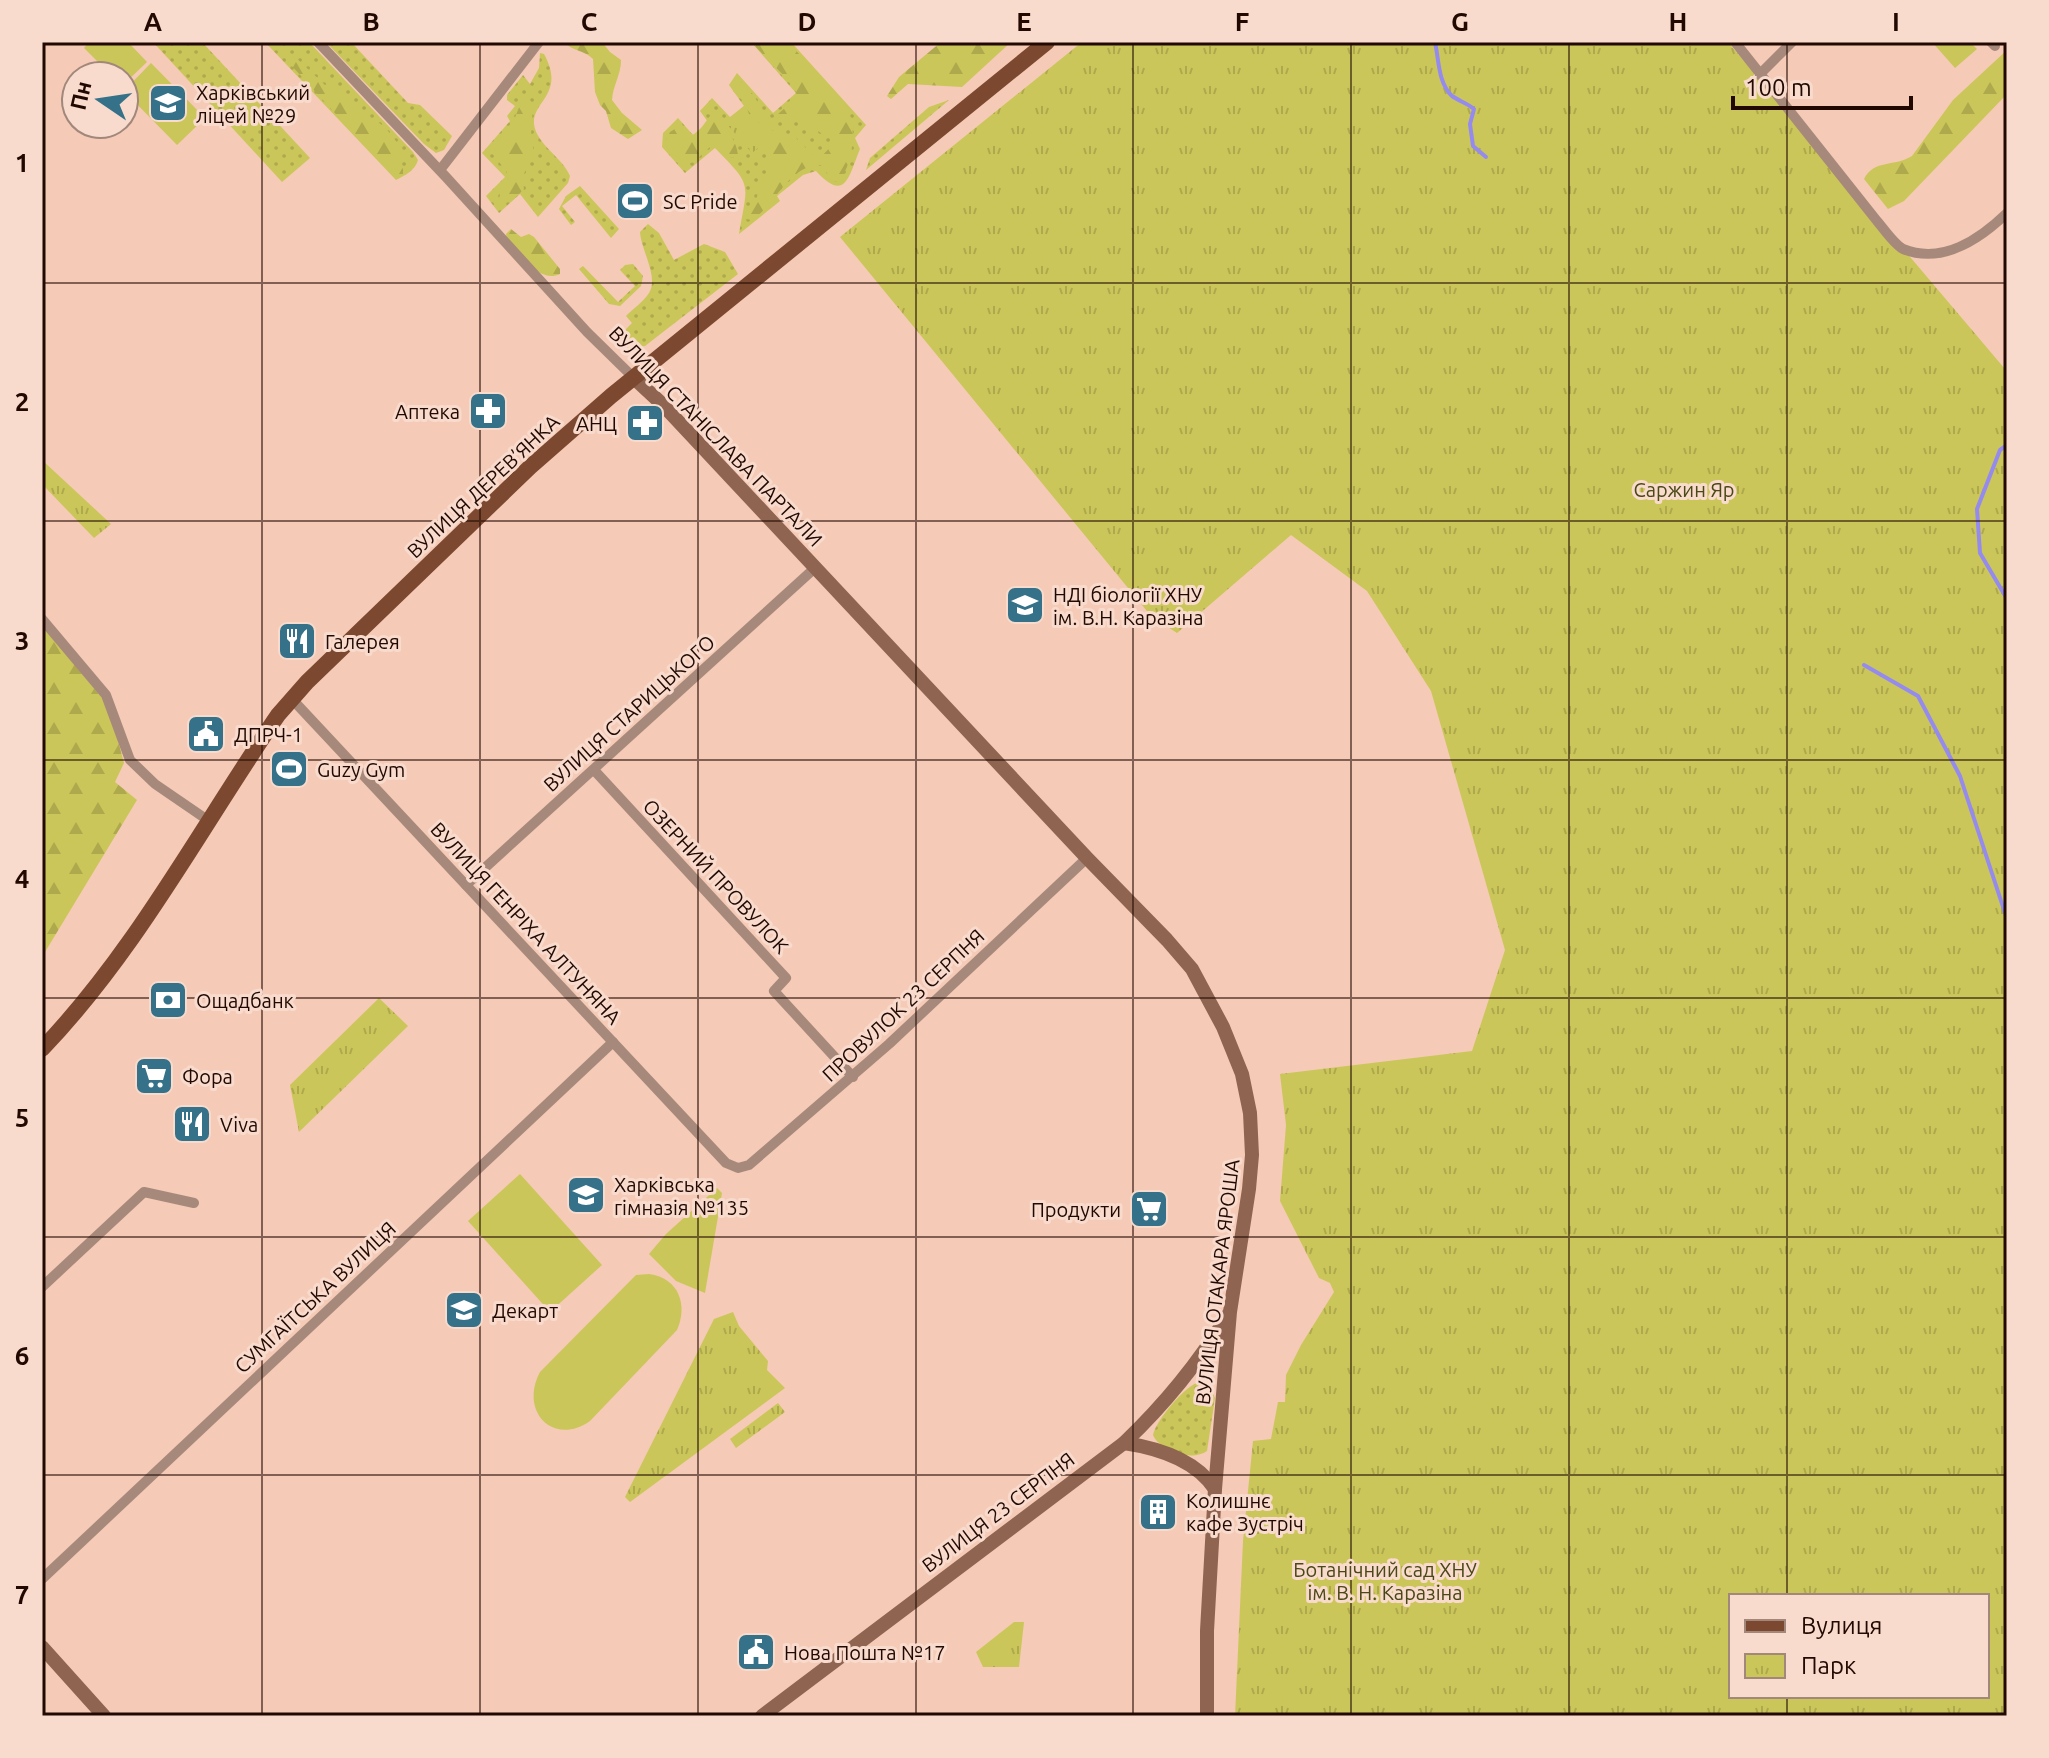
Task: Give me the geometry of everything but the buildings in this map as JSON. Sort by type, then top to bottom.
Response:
[{"type":"main road","name":"ВУЛИЦЯ ДЕРЕВ’ЯНКА","points":[[42,1049],[69,1021],[125,946],[291,698],[530,467],[634,378],[1047,42]]},
{"type":"street","name":"ВУЛИЦЯ СТАНІСЛАВА ПАРТАЛИ","points":[[318,42],[440,170],[541,284],[611,358],[662,404],[1087,858]]},
{"type":"street","points":[[440,170],[539,42]]},
{"type":"street","points":[[1735,42],[1901,248],[1929,254],[1956,249],[1981,236],[2007,213]]},
{"type":"street","points":[[1759,75],[1792,42]]},
{"type":"street","name":"ВУЛИЦЯ СТАРИЦЬКОГО","points":[[466,885],[816,567]]},
{"type":"street","points":[[42,619],[106,695],[130,760],[155,784],[209,821]]},
{"type":"street","name":"ВУЛИЦЯ ГЕНРІХА АЛТУНЯНА","points":[[291,698],[726,1163],[738,1168]]},
{"type":"street","name":"ОЗЕРНИЙ ПРОВУЛОК","points":[[594,770],[786,978],[774,991],[853,1077]]},
{"type":"street","name":"ПРОВУЛОК 23 СЕРПНЯ","points":[[738,1168],[749,1165],[853,1077],[1087,858]]},
{"type":"street","name":"ВУЛИЦЯ ОТАКАРА ЯРОША","points":[[1087,858],[1192,969],[1223,1027],[1242,1074],[1250,1113],[1252,1155],[1249,1189],[1230,1312],[1215,1489],[1207,1631],[1207,1716]]},
{"type":"street","name":"СУМГАЇТСЬКА ВУЛИЦЯ","points":[[42,1579],[613,1042]]},
{"type":"street","points":[[42,1287],[144,1192],[194,1203]]},
{"type":"street","name":"ВУЛИЦЯ 23 СЕРПНЯ","points":[[762,1716],[1124,1443],[1203,1355],[1230,1312]]},
{"type":"street","points":[[1124,1443],[1156,1449],[1193,1467],[1215,1489]]},
{"type":"street","points":[[42,1647],[104,1716]]},
{"type":"green space","points":[[89,42],[128,42],[147,62],[140,69],[140,60],[96,60],[84,48]]},
{"type":"green space","points":[[153,42],[202,42],[310,158],[282,182]]},
{"type":"green space","points":[[265,42],[309,42],[413,152],[418,160],[415,167],[396,180]]},
{"type":"green space","points":[[326,42],[351,42],[408,103],[420,105],[452,136],[444,150],[436,153],[424,144]]},
{"type":"green space","points":[[564,42],[602,42],[621,60],[612,100],[642,130],[628,139],[611,128],[595,92],[593,59]]},
{"type":"green space","points":[[751,42],[791,42],[866,125],[855,138],[860,149],[845,182],[834,185],[816,171],[803,175],[777,196],[780,201],[739,234],[745,186],[736,170],[715,148],[685,173],[662,147],[663,133],[678,118],[693,135],[708,122],[700,111],[712,98],[730,117],[744,106],[729,85],[737,73],[773,113],[796,93]]},
{"type":"green space","points":[[751,42],[788,42],[845,104],[853,133],[848,165],[838,182],[833,181],[821,165],[800,171],[752,220],[746,219],[745,214],[756,201],[763,184],[767,157],[743,120],[746,104],[733,91],[735,79],[753,94],[771,130],[794,136],[812,154],[822,156],[835,142],[833,137],[825,136],[803,120],[781,120],[777,115],[798,96],[791,83]]},
{"type":"green space","points":[[941,42],[1011,42],[962,87],[908,84],[891,99],[887,96],[899,77]]},
{"type":"green space","name":"Саржин Яр","points":[[1082,42],[1728,42],[2007,368],[2007,1716],[1235,1716],[1243,1541],[1253,1441],[1271,1439],[1278,1402],[1285,1402],[1286,1375],[1334,1292],[1330,1283],[1319,1278],[1280,1201],[1286,1125],[1280,1074],[1472,1051],[1505,950],[1431,691],[1367,591],[1291,535],[1177,633],[1151,616],[840,237]]},
{"type":"green space","points":[[1932,42],[1970,42],[1977,49],[1955,68]]},
{"type":"green space","points":[[2007,50],[2007,94],[1904,201],[1888,209],[1864,179],[1868,173],[1879,166],[1912,156],[1953,100]]},
{"type":"green space","points":[[540,53],[544,54],[550,68],[551,79],[534,124],[539,138],[570,176],[568,183],[538,217],[520,194],[499,213],[486,196],[505,177],[482,153],[510,121],[507,116],[515,106],[507,100],[507,95],[523,75],[530,84],[539,68]]},
{"type":"green space","points":[[294,56],[325,85],[339,87],[356,114],[377,121],[387,130],[401,148],[398,162],[403,174],[396,175],[329,107],[291,65],[290,60]]},
{"type":"green space","points":[[151,63],[205,118],[177,145],[140,107],[140,74]]},
{"type":"green space","points":[[530,100],[533,105],[531,136],[534,152],[522,178],[524,189],[513,200],[504,203],[499,198],[507,172],[491,152],[508,135],[520,105]]},
{"type":"green space","points":[[949,100],[866,170],[870,158],[929,107]]},
{"type":"green space","points":[[744,106],[771,137],[752,153],[725,122]]},
{"type":"green space","points":[[713,112],[729,132],[738,155],[732,158],[710,147],[694,162],[681,165],[664,144],[670,132],[678,127],[696,135]]},
{"type":"green space","points":[[580,186],[619,229],[611,238],[576,195],[562,206],[575,222],[571,225],[559,209],[566,196]]},
{"type":"green space","points":[[648,224],[659,233],[674,260],[704,244],[725,252],[738,274],[645,346],[626,348],[619,336],[632,323],[626,316],[652,287],[651,271],[640,232]]},
{"type":"green space","points":[[511,229],[521,237],[529,234],[534,237],[560,269],[560,274],[545,275],[530,266],[507,240],[506,234]]},
{"type":"green space","points":[[633,264],[643,276],[641,286],[620,306],[609,304],[579,269],[583,266],[618,302],[635,286],[620,270],[625,265]]},
{"type":"green space","points":[[42,460],[111,524],[94,538],[42,484]]},
{"type":"green space","points":[[42,625],[103,699],[112,718],[124,763],[115,782],[137,800],[42,957]]},
{"type":"green space","points":[[379,998],[408,1026],[299,1132],[290,1085]]},
{"type":"green space","points":[[520,1174],[602,1265],[550,1312],[468,1221]]},
{"type":"green space","points":[[717,1188],[722,1193],[705,1293],[676,1281],[649,1254],[666,1234]]},
{"type":"green space","points":[[649,1274],[668,1281],[678,1294],[681,1311],[677,1330],[590,1421],[564,1430],[543,1421],[534,1400],[540,1372],[636,1275]]},
{"type":"green space","points":[[733,1312],[739,1326],[768,1361],[767,1370],[785,1388],[630,1502],[625,1497],[714,1319]]},
{"type":"green space","points":[[1199,1382],[1209,1385],[1215,1398],[1207,1451],[1193,1455],[1177,1453],[1162,1446],[1153,1435],[1172,1404]]},
{"type":"green space","points":[[778,1403],[785,1412],[736,1448],[730,1439]]},
{"type":"green space","points":[[1014,1622],[1024,1622],[1019,1667],[983,1667],[976,1652]]},
{"type":"waterway","points":[[1435,42],[1444,85],[1452,96],[1474,109],[1470,124],[1473,146],[1486,157]]},
{"type":"waterway","points":[[2007,445],[2000,450],[1977,509],[1980,553],[2007,599]]},
{"type":"waterway","points":[[1864,665],[1918,696],[1960,776],[2007,919]]},
{"type":"place","name":"Харківський ліцей №29","points":[[168,103]]},
{"type":"place","name":"SC Pride","points":[[635,201]]},
{"type":"place","name":"Аптека","points":[[488,411]]},
{"type":"place","name":"АНЦ","points":[[645,423]]},
{"type":"place","name":"НДІ біології ХНУ ім. В.Н. Каразіна","points":[[1025,605]]},
{"type":"place","name":"Галерея","points":[[297,641]]},
{"type":"place","name":"ДПРЧ-1","points":[[206,734]]},
{"type":"place","name":"Guzy Gym","points":[[289,769]]},
{"type":"place","name":"Ощадбанк","points":[[168,1000]]},
{"type":"place","name":"Фора","points":[[154,1076]]},
{"type":"place","name":"Viva","points":[[192,1124]]},
{"type":"place","name":"Харківська гімназія №135","points":[[586,1195]]},
{"type":"place","name":"Продукти","points":[[1149,1209]]},
{"type":"place","name":"Декарт","points":[[464,1310]]},
{"type":"place","name":"Колишнє кафе Зустріч","points":[[1158,1512]]},
{"type":"place","name":"Нова Пошта №17","points":[[756,1652]]},
{"type":"park label","name":"Ботанічний сад ХНУ ім. В. Н. Каразіна","points":[[1385,1580]]}]
